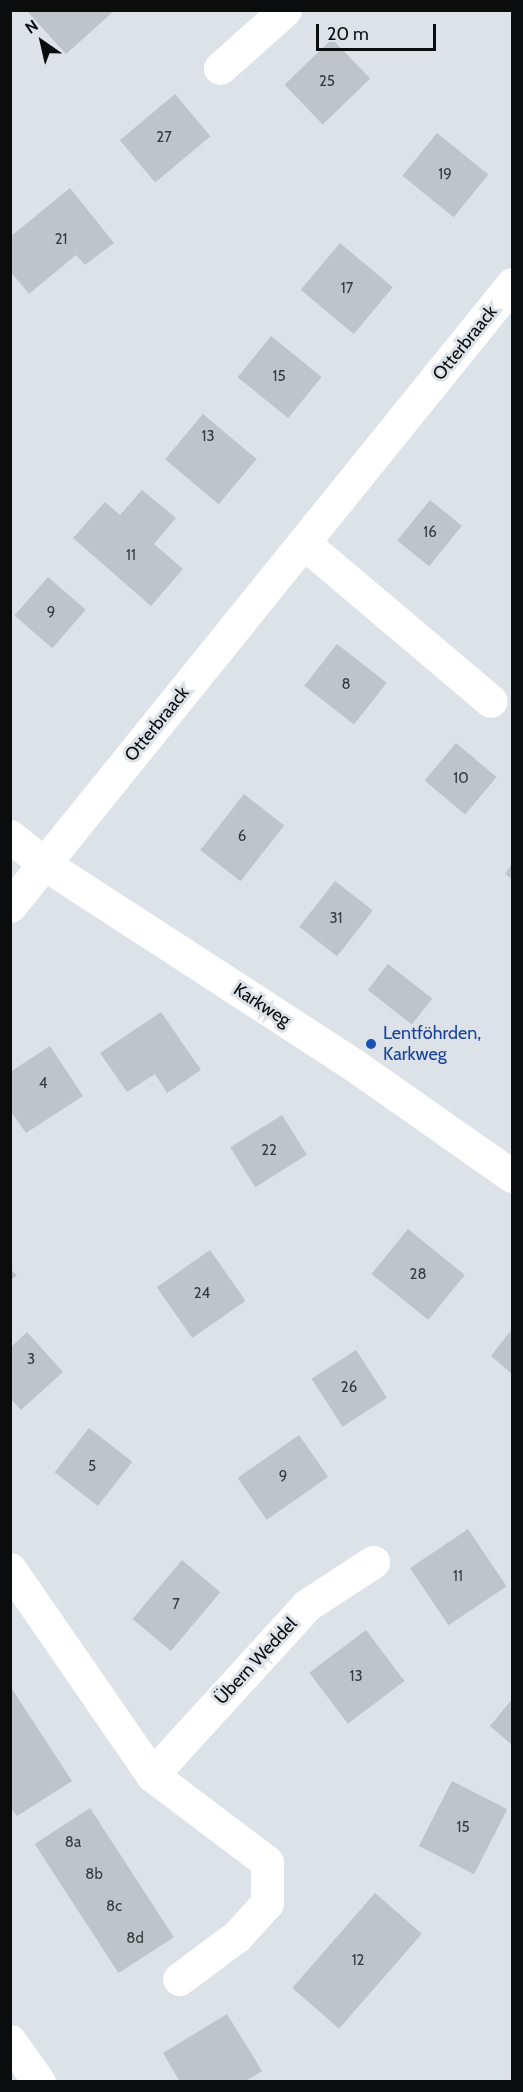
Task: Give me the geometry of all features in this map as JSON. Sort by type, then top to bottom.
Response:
[{"type":"street","points":[[220,68],[285,10]]},
{"type":"street","name":"Otterbraack","points":[[10,906],[513,284]]},
{"type":"street","points":[[305,544],[491,701]]},
{"type":"street","name":"Karkweg","points":[[10,836],[43,863],[354,1065],[513,1176]]},
{"type":"street","name":"Übern Weddel","points":[[152,1775],[308,1605],[373,1562]]},
{"type":"street","points":[[10,1569],[152,1775],[267,1862],[267,1903],[237,1936],[179,1979]]},
{"type":"street","points":[[10,2041],[39,2082]]},
{"type":"building","points":[[26,10],[115,10],[66,54]]},
{"type":"building","points":[[332,39],[370,79],[323,124],[285,85]]},
{"type":"building","points":[[175,94],[210,136],[155,182],[120,140]]},
{"type":"building","points":[[437,133],[488,175],[454,217],[402,176]]},
{"type":"building","points":[[70,188],[114,243],[85,265],[76,255],[29,294],[10,271],[10,237]]},
{"type":"building","points":[[340,243],[393,287],[354,334],[301,290]]},
{"type":"building","points":[[271,336],[322,377],[288,418],[238,377]]},
{"type":"building","points":[[203,414],[257,459],[219,504],[165,459]]},
{"type":"building","points":[[142,490],[176,518],[154,544],[183,569],[151,606],[73,538],[105,502],[120,515]]},
{"type":"building","points":[[430,500],[462,526],[429,566],[397,540]]},
{"type":"building","points":[[48,577],[86,610],[52,648],[15,615]]},
{"type":"building","points":[[337,644],[387,683],[354,725],[304,686]]},
{"type":"building","points":[[456,743],[497,777],[465,815],[425,781]]},
{"type":"building","points":[[244,794],[284,825],[240,881],[200,850]]},
{"type":"building","points":[[512,864],[512,879],[505,874]]},
{"type":"building","points":[[335,881],[373,911],[337,956],[299,927]]},
{"type":"building","points":[[388,964],[432,998],[412,1024],[368,990]]},
{"type":"building","points":[[161,1012],[201,1070],[167,1093],[155,1074],[127,1092],[100,1053]]},
{"type":"building","points":[[50,1046],[83,1096],[26,1133],[10,1110],[10,1072]]},
{"type":"building","points":[[282,1115],[307,1155],[255,1187],[230,1147]]},
{"type":"building","points":[[408,1229],[465,1275],[428,1320],[371,1274]]},
{"type":"building","points":[[210,1250],[246,1301],[192,1338],[157,1287]]},
{"type":"building","points":[[10,1269],[17,1275],[10,1281]]},
{"type":"building","points":[[512,1329],[512,1374],[491,1356]]},
{"type":"building","points":[[27,1332],[63,1372],[21,1410],[10,1398],[10,1348]]},
{"type":"building","points":[[356,1350],[387,1398],[343,1427],[312,1379]]},
{"type":"building","points":[[89,1428],[132,1462],[98,1506],[55,1472]]},
{"type":"building","points":[[299,1435],[328,1477],[267,1520],[238,1478]]},
{"type":"building","points":[[468,1529],[507,1586],[449,1625],[410,1568]]},
{"type":"building","points":[[182,1560],[220,1592],[171,1651],[133,1619]]},
{"type":"building","points":[[366,1630],[405,1681],[348,1724],[309,1673]]},
{"type":"building","points":[[10,1686],[72,1781],[17,1816],[10,1807]]},
{"type":"building","points":[[512,1699],[512,1745],[490,1726]]},
{"type":"building","points":[[452,1781],[507,1809],[474,1874],[419,1846]]},
{"type":"building","points":[[90,1808],[174,1937],[119,1973],[35,1844]]},
{"type":"building","points":[[375,1893],[422,1934],[339,2029],[292,1988]]},
{"type":"building","points":[[227,2014],[262,2071],[244,2082],[180,2082],[163,2053]]},
{"type":"place","name":"Lentföhrden, Karkweg","points":[[371,1044]]}]
